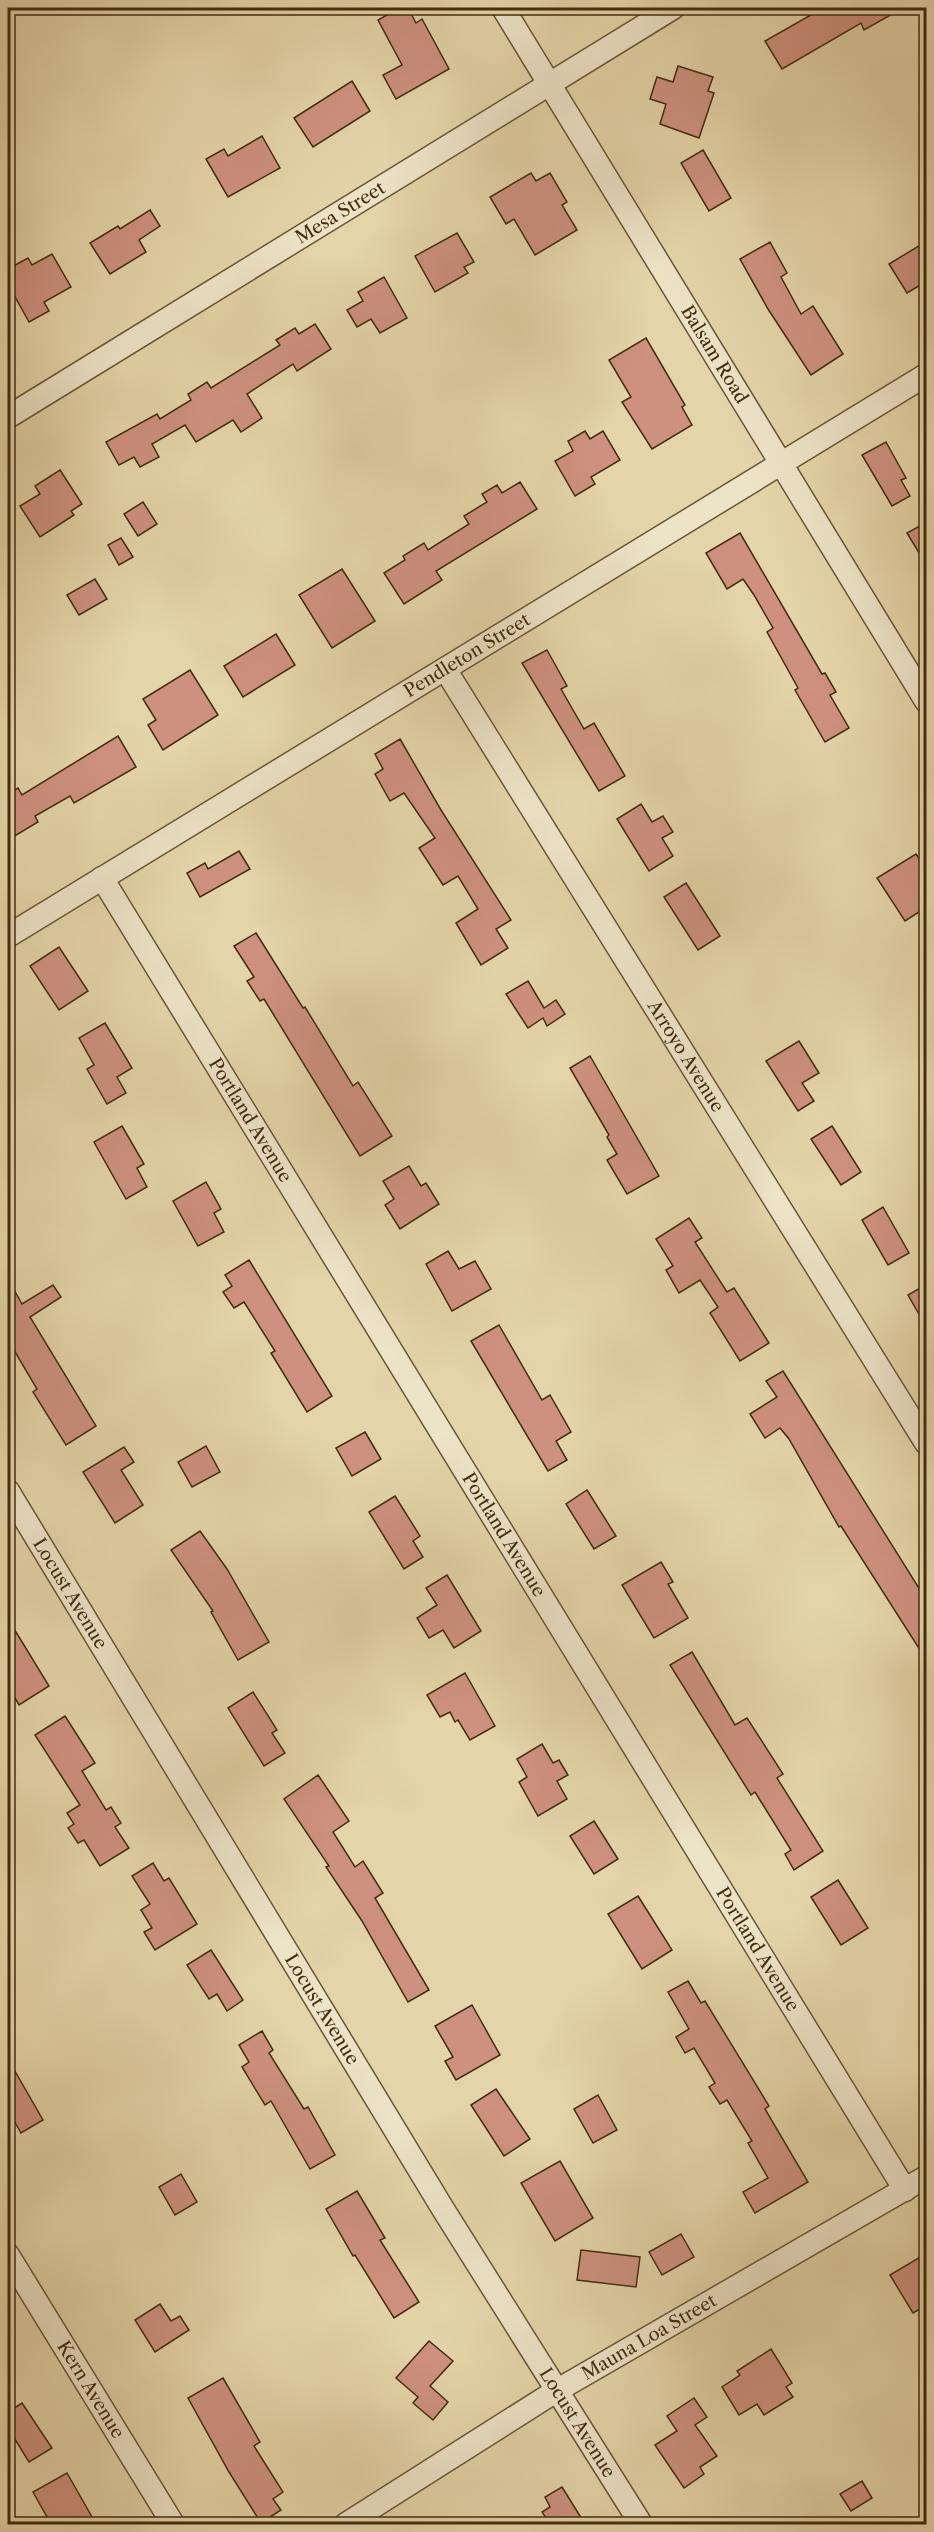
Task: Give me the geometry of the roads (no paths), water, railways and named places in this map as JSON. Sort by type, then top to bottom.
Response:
[{"type":"street","name":"Balsam Road","points":[[503,8],[551,82],[927,701]]},
{"type":"street","name":"Mesa Street","points":[[8,417],[673,8]]},
{"type":"street","name":"Pendleton Street","points":[[8,936],[927,375]]},
{"type":"street","name":"Arroyo Avenue","points":[[445,669],[927,1443]]},
{"type":"street","name":"Portland Avenue","points":[[102,878],[905,2190]]},
{"type":"street","name":"Locust Avenue","points":[[8,1491],[437,2199],[641,2524]]},
{"type":"street","name":"Mauna Loa Street","points":[[346,2524],[556,2391],[927,2177]]},
{"type":"street","name":"Kern Avenue","points":[[8,2255],[173,2524]]}]
